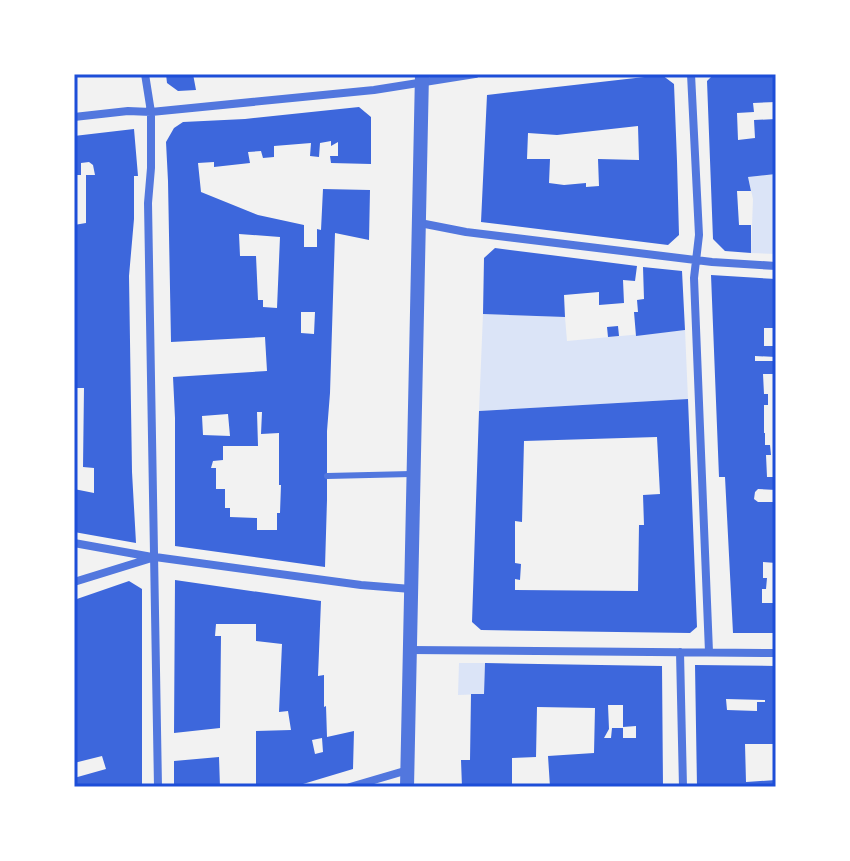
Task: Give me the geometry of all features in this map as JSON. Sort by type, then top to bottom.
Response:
[{"type":"street","points":[[145,74],[151,112],[148,203],[158,787]]},
{"type":"street","points":[[74,117],[374,90],[422,78],[475,74]]},
{"type":"street","points":[[691,74],[699,235],[694,278],[709,652]]},
{"type":"street","points":[[407,787],[422,78]]},
{"type":"street","points":[[420,223],[466,232],[696,260],[776,266]]},
{"type":"street","points":[[74,543],[155,557],[411,589]]},
{"type":"street","points":[[74,582],[155,557]]},
{"type":"street","points":[[410,650],[776,653]]},
{"type":"street","points":[[680,652],[683,787]]},
{"type":"street","points":[[350,787],[408,770]]},
{"type":"lane","points":[[327,476],[414,474]]},
{"type":"shaded area","points":[[776,174],[776,254],[751,253],[753,199],[748,177]]},
{"type":"shaded area","points":[[483,314],[565,317],[567,341],[685,330],[688,399],[479,411]]},
{"type":"shaded area","points":[[459,663],[485,663],[484,694],[458,695]]},
{"type":"building","points":[[166,74],[193,74],[196,90],[178,91],[167,83]]},
{"type":"building","points":[[714,74],[776,74],[776,102],[753,103],[754,112],[737,113],[738,140],[755,138],[754,120],[776,119],[776,174],[748,177],[751,191],[737,191],[739,225],[751,225],[751,253],[725,251],[713,239],[707,81]]},
{"type":"building","points":[[662,75],[674,84],[679,235],[668,245],[481,222],[487,95]],"holes":[[[638,126],[639,160],[598,159],[599,186],[549,183],[550,159],[527,159],[528,133],[557,135]]]},
{"type":"building","points":[[359,107],[371,117],[371,164],[331,163],[330,156],[338,156],[338,142],[331,146],[331,141],[320,143],[319,157],[310,156],[311,143],[274,146],[274,157],[263,158],[261,151],[248,152],[250,163],[214,167],[214,162],[198,163],[201,192],[258,215],[304,225],[304,247],[317,247],[323,189],[370,190],[369,240],[335,233],[325,567],[175,546],[173,377],[267,371],[265,337],[171,342],[166,142],[174,128],[183,122]],"holes":[[[239,234],[280,237],[277,308],[263,307],[263,300],[258,300],[256,256],[240,256]],[[301,312],[315,312],[314,334],[301,333]],[[257,412],[262,412],[261,434],[279,433],[281,485],[277,530],[257,530],[257,518],[230,517],[230,508],[225,508],[225,489],[216,489],[216,468],[211,468],[213,461],[223,460],[223,446],[258,446]],[[228,414],[230,436],[203,435],[202,416]]]},
{"type":"building","points":[[134,129],[138,176],[134,176],[129,276],[136,543],[74,532],[74,489],[94,493],[94,468],[83,467],[84,388],[74,388],[74,225],[86,223],[86,175],[95,175],[89,162],[81,163],[81,175],[74,175],[74,136]]},
{"type":"building","points":[[495,248],[637,266],[635,281],[623,280],[624,303],[599,305],[599,292],[564,295],[565,317],[483,314],[484,258]]},
{"type":"building","points":[[643,267],[682,271],[685,330],[636,336],[634,312],[638,312],[637,300],[644,299]]},
{"type":"building","points":[[711,275],[776,279],[776,328],[764,328],[764,346],[776,346],[776,357],[755,356],[755,361],[776,361],[776,374],[763,374],[764,394],[768,394],[768,405],[764,405],[765,445],[770,445],[771,455],[766,455],[767,477],[776,477],[776,490],[758,489],[754,499],[776,504],[776,563],[763,562],[763,578],[767,578],[766,589],[762,589],[762,603],[776,603],[776,633],[733,633],[725,477],[719,477]]},
{"type":"building","points":[[618,326],[619,336],[608,337],[607,327]]},
{"type":"building","points":[[688,399],[697,627],[690,633],[481,630],[472,622],[479,411]],"holes":[[[657,437],[660,494],[643,495],[644,525],[639,525],[638,591],[515,590],[515,579],[520,580],[521,564],[515,563],[515,521],[522,522],[524,441]]]},
{"type":"building","points":[[175,580],[321,601],[318,676],[324,675],[327,737],[354,731],[353,769],[293,787],[256,787],[256,731],[291,730],[288,711],[279,712],[282,644],[256,641],[256,624],[216,624],[215,636],[221,636],[220,728],[174,733]],"holes":[[[322,738],[323,752],[315,754],[312,740]]]},
{"type":"building","points":[[129,581],[142,589],[142,787],[108,787],[108,784],[74,787],[74,778],[106,769],[102,756],[74,763],[74,664],[77,664],[74,600]]},
{"type":"building","points":[[485,663],[662,666],[663,787],[550,787],[548,756],[594,753],[595,708],[537,707],[536,757],[512,758],[512,786],[462,787],[461,760],[470,760],[471,694],[484,694]],"holes":[[[608,705],[623,705],[623,727],[636,726],[636,738],[623,738],[623,728],[612,728],[611,738],[604,738],[609,729]]]},
{"type":"building","points":[[695,665],[776,666],[776,744],[745,744],[746,782],[776,780],[776,787],[697,787]],"holes":[[[726,699],[765,700],[757,702],[757,711],[727,710]]]},
{"type":"building","points":[[219,757],[220,787],[174,787],[174,761]]}]
